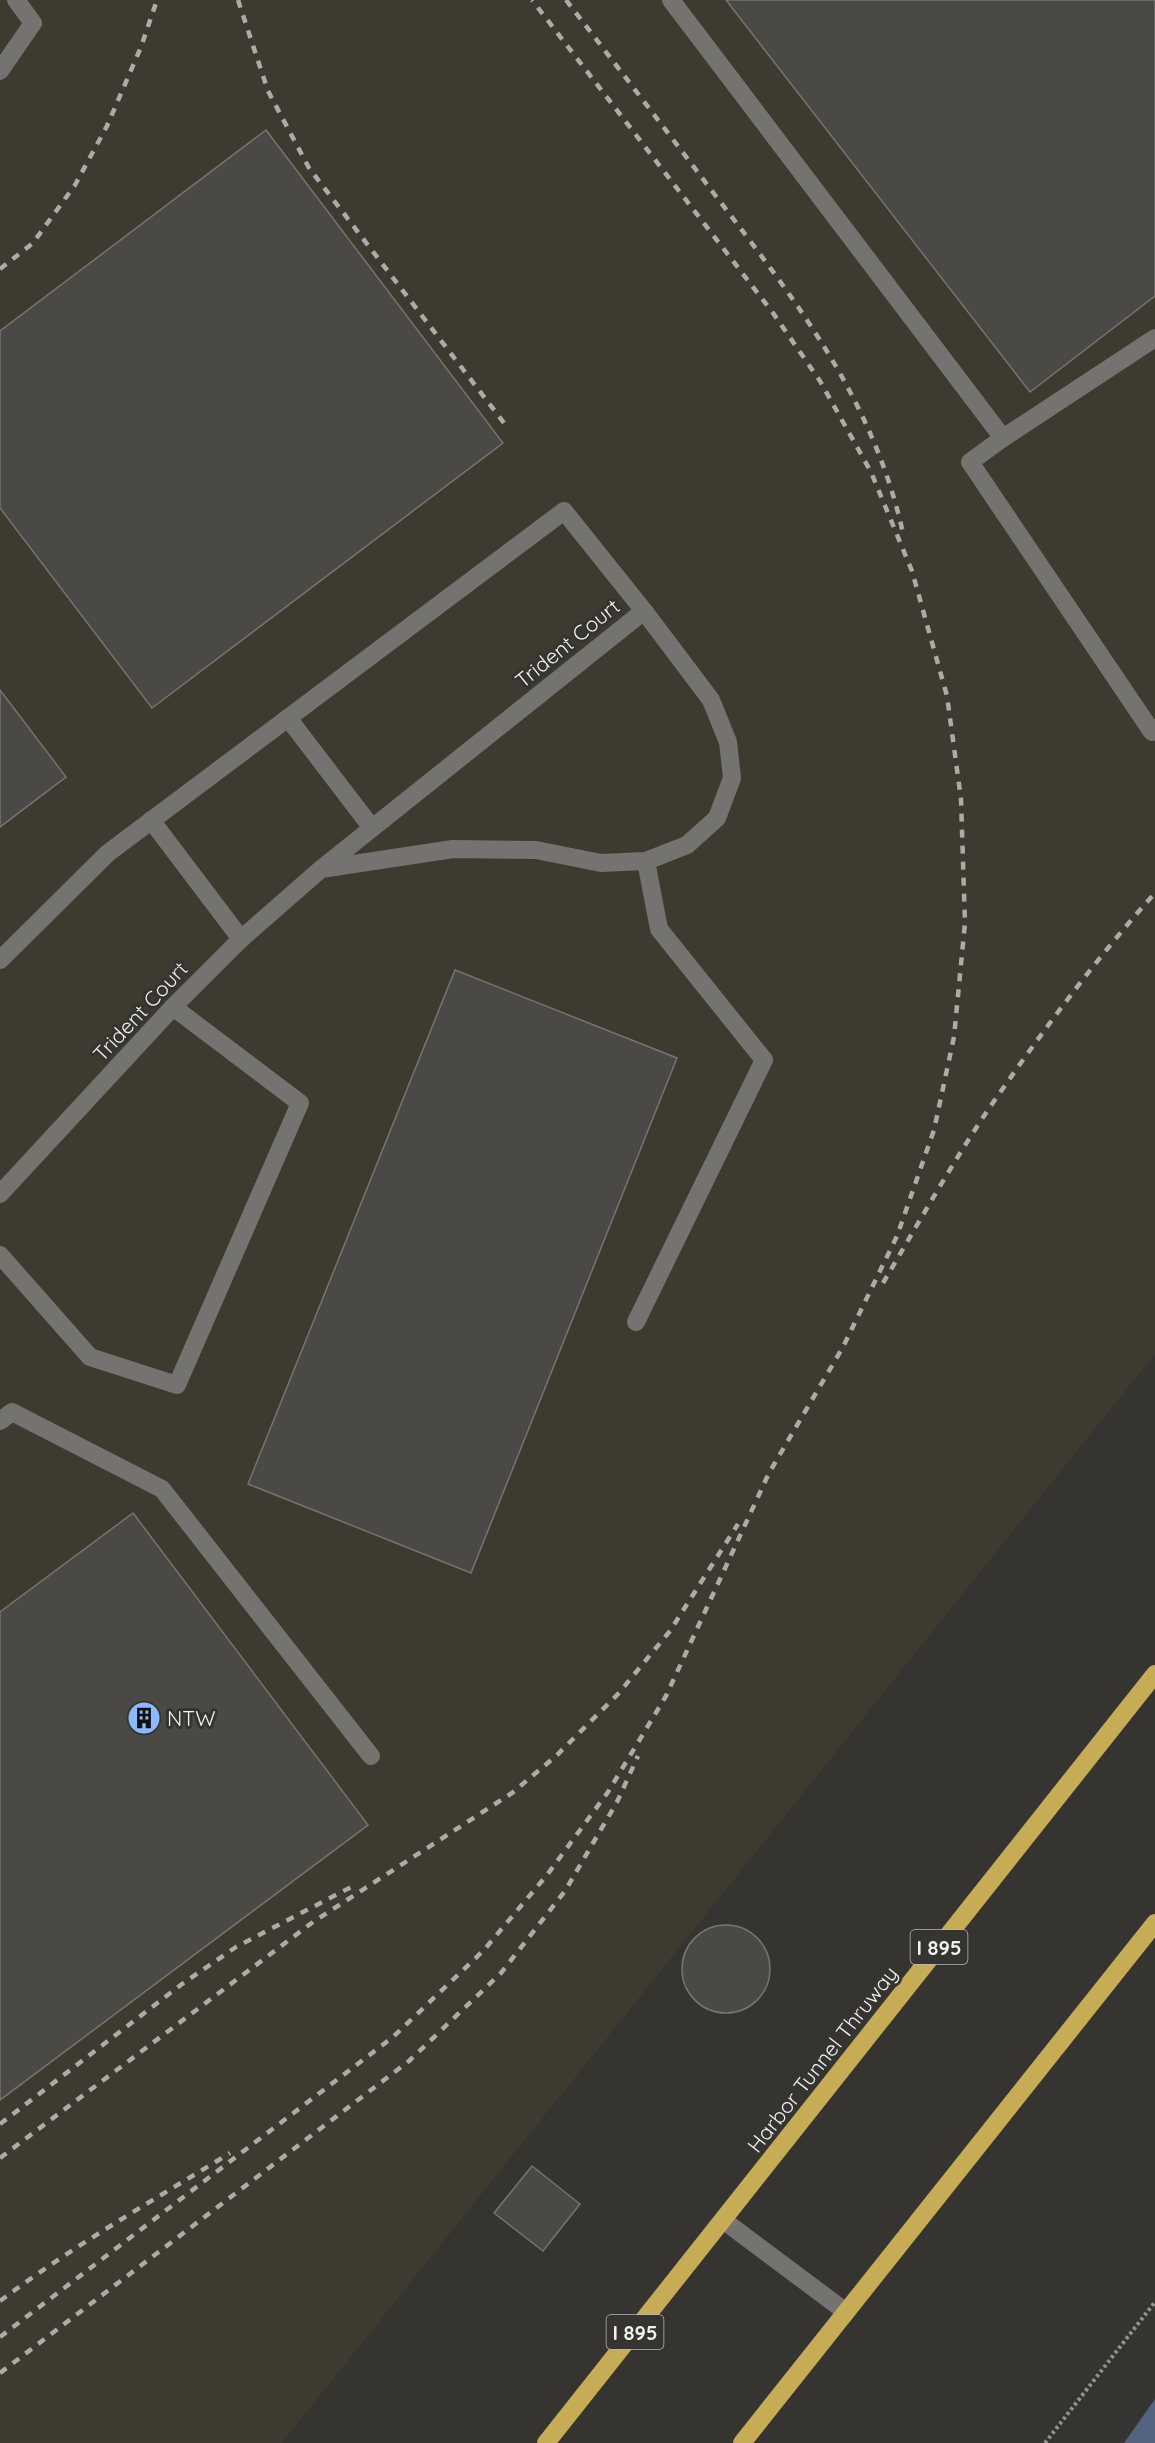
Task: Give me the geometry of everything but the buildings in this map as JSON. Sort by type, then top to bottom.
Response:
[{"type":"highway","name":"Harbor Tunnel Thruway","points":[[546,2443],[1155,1674]]},
{"type":"highway","points":[[742,2443],[1155,1923]]},
{"type":"street","points":[[0,71],[33,23],[15,0]]},
{"type":"street","points":[[671,0],[1003,438]]},
{"type":"street","points":[[1155,338],[970,462],[1152,732],[1155,728]]},
{"type":"street","points":[[0,960],[108,853],[564,511],[644,610]]},
{"type":"street","name":"Trident Court","points":[[0,1194],[173,1007],[241,939],[321,868],[644,610],[711,700],[728,742],[732,778],[717,818],[687,844],[646,861],[601,863],[536,850],[453,849],[321,868]]},
{"type":"street","points":[[288,718],[372,828]]},
{"type":"street","points":[[151,820],[241,939]]},
{"type":"street","points":[[636,1322],[764,1060],[659,929],[646,861]]},
{"type":"street","points":[[0,1255],[90,1357],[177,1385],[300,1103],[173,1007]]},
{"type":"street","points":[[0,1421],[12,1412],[162,1489],[371,1756]]},
{"type":"street","points":[[723,2220],[846,2312]]},
{"type":"path","points":[[1046,2443],[1155,2302]]},
{"type":"shaded area","points":[[0,0],[1155,0],[1155,1354],[282,2443],[0,2443]]},
{"type":"water","points":[[1155,2399],[1155,2443],[1124,2443]]},
{"type":"railway","points":[[0,269],[33,243],[75,185],[107,126],[141,47],[157,0]]},
{"type":"railway","points":[[238,0],[268,91],[309,168],[504,423]]},
{"type":"railway","points":[[0,2337],[393,2037],[484,1950],[547,1875],[608,1792],[666,1696],[769,1473],[843,1347],[897,1236],[934,1130],[954,1037],[965,923],[961,799],[947,696],[912,571],[871,472],[820,381],[773,313],[532,0]]},
{"type":"railway","points":[[566,0],[803,314],[852,395],[873,439],[890,484],[903,533]]},
{"type":"railway","points":[[883,1283],[962,1150],[1009,1079],[1090,971],[1155,893]]},
{"type":"railway","points":[[0,2158],[313,1922],[512,1793],[556,1756],[618,1694],[670,1631],[738,1524]]},
{"type":"railway","points":[[0,2373],[409,2061],[501,1973],[565,1891],[617,1802],[638,1756]]},
{"type":"railway","points":[[0,2124],[182,1984],[236,1947],[355,1885]]},
{"type":"railway","points":[[0,2301],[84,2243],[230,2153]]},
{"type":"place","name":"NTW","points":[[144,1718]]}]
